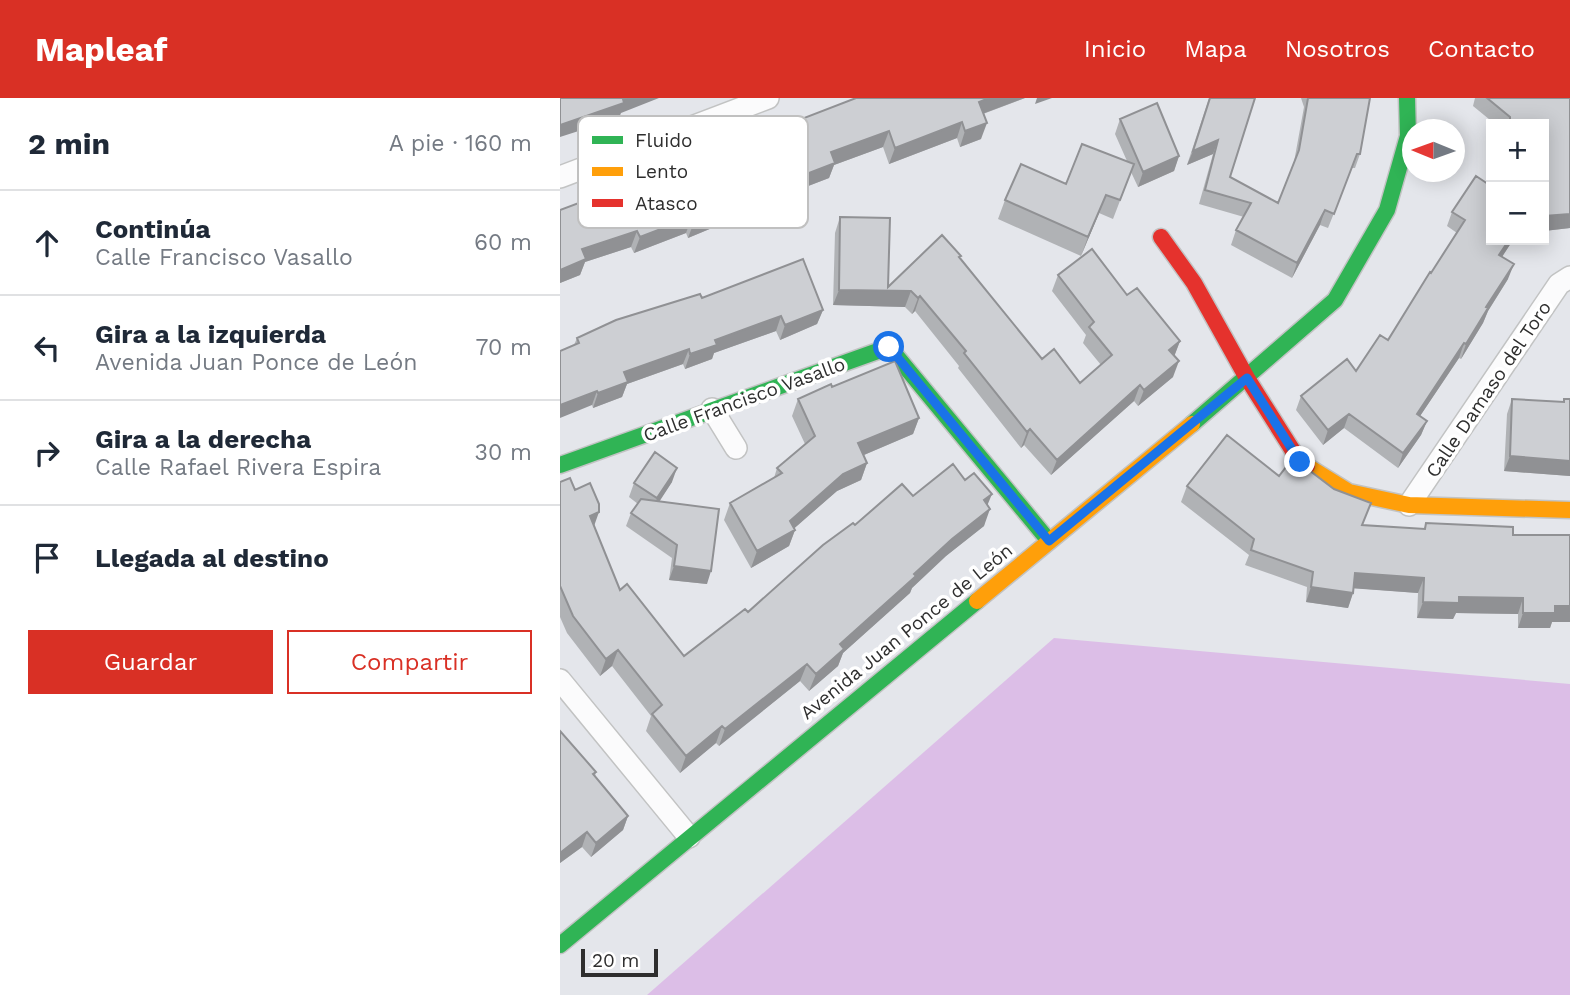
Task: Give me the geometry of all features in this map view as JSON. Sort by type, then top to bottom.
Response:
[{"type":"street","points":[[710,116],[745,102],[768,98]]},
{"type":"street","name":"Avenida Juan Ponce de León","points":[[560,945],[1247,378],[1335,300],[1387,210],[1408,136],[1407,98]]},
{"type":"street","points":[[560,177],[578,170]]},
{"type":"street","points":[[1161,237],[1195,283],[1247,378],[1300,462],[1349,492],[1409,505],[1570,510]]},
{"type":"street","name":"Calle Damaso del Toro","points":[[1409,505],[1559,284],[1570,277]]},
{"type":"street","name":"Calle Francisco Vasallo","points":[[560,465],[889,347],[1049,541]]},
{"type":"street","points":[[712,409],[736,448]]},
{"type":"street","points":[[560,680],[689,837]]},
{"type":"shaded area","points":[[1054,638],[1570,684],[1570,995],[647,995]]},
{"type":"building","points":[[560,98],[627,98],[623,99],[624,103],[586,116],[578,116],[578,119],[560,125]]},
{"type":"building","points":[[856,98],[989,98],[979,102],[987,123],[965,131],[962,122],[895,148],[889,131],[831,152],[835,163],[808,173],[808,116]]},
{"type":"building","points":[[1210,98],[1255,98],[1230,177],[1278,203],[1299,150],[1308,98],[1370,98],[1360,154],[1357,154],[1334,214],[1325,210],[1297,263],[1236,230],[1251,203],[1205,190],[1218,140],[1193,151]]},
{"type":"building","points":[[1487,98],[1570,98],[1570,214],[1549,216],[1549,119],[1510,117]]},
{"type":"building","points":[[1157,103],[1179,156],[1143,172],[1120,119]]},
{"type":"building","points":[[1082,144],[1134,164],[1120,200],[1106,195],[1088,237],[1005,200],[1021,164],[1066,184]]},
{"type":"building","points":[[1476,176],[1486,183],[1486,245],[1506,245],[1499,255],[1514,264],[1466,344],[1464,343],[1417,414],[1427,421],[1403,453],[1349,414],[1328,430],[1301,396],[1347,359],[1356,371],[1380,335],[1388,340],[1465,220],[1452,212]]},
{"type":"building","points":[[578,203],[578,228],[663,228],[640,237],[637,231],[582,249],[586,259],[560,270],[560,210]]},
{"type":"building","points":[[840,217],[890,218],[888,287],[942,235],[1042,359],[1054,349],[1080,383],[1112,355],[1089,327],[1094,322],[1058,275],[1092,249],[1127,295],[1137,288],[1180,341],[1169,350],[1179,361],[1144,390],[1140,385],[1057,460],[1030,429],[1027,432],[964,353],[966,351],[920,296],[918,298],[911,291],[839,290]]},
{"type":"building","points":[[803,259],[823,310],[785,325],[781,316],[715,340],[717,345],[690,354],[689,349],[624,372],[628,382],[560,405],[560,351],[579,343],[577,338],[616,320],[700,294],[702,298]]},
{"type":"building","points":[[895,361],[919,418],[858,443],[867,463],[843,474],[790,521],[795,530],[757,551],[730,503],[782,473],[777,468],[815,436],[798,399]]},
{"type":"building","points":[[1512,399],[1564,402],[1564,399],[1570,399],[1570,461],[1510,456]]},
{"type":"building","points":[[1227,435],[1279,476],[1293,458],[1334,489],[1371,503],[1362,525],[1425,529],[1426,523],[1513,527],[1513,535],[1570,535],[1570,606],[1555,606],[1555,613],[1523,613],[1523,598],[1459,597],[1459,603],[1423,602],[1424,578],[1355,573],[1353,593],[1311,587],[1313,572],[1251,550],[1254,539],[1187,486]]},
{"type":"building","points":[[655,452],[677,468],[657,498],[634,483]]},
{"type":"building","points":[[953,464],[965,480],[974,473],[992,494],[984,500],[990,509],[952,539],[914,574],[916,576],[840,644],[844,649],[816,674],[807,664],[725,729],[722,726],[686,756],[652,714],[662,705],[618,650],[606,659],[573,616],[560,586],[560,482],[570,478],[575,490],[590,483],[599,504],[599,512],[590,516],[620,590],[627,584],[684,656],[745,609],[748,612],[823,545],[853,523],[855,525],[902,484],[913,496]]},
{"type":"building","points":[[641,499],[719,509],[711,571],[674,566],[677,545],[631,513]]},
{"type":"building","points":[[560,731],[596,772],[593,774],[628,816],[596,843],[587,832],[560,853]]},
{"type":"traffic: fast","points":[[1192,424],[1335,300],[1387,210],[1408,136],[1407,98]]},
{"type":"traffic: fast","points":[[560,465],[889,347],[1049,541]]},
{"type":"traffic: fast","points":[[560,945],[977,601]]},
{"type":"traffic: slow","points":[[977,601],[1192,424]]},
{"type":"traffic: slow","points":[[1307,466],[1349,492],[1409,505],[1570,510]]},
{"type":"traffic: jam","points":[[1161,237],[1194,283],[1247,378],[1300,462],[1307,466]]},
{"type":"route","points":[[889,347],[1049,541],[1247,378],[1300,462]]}]
